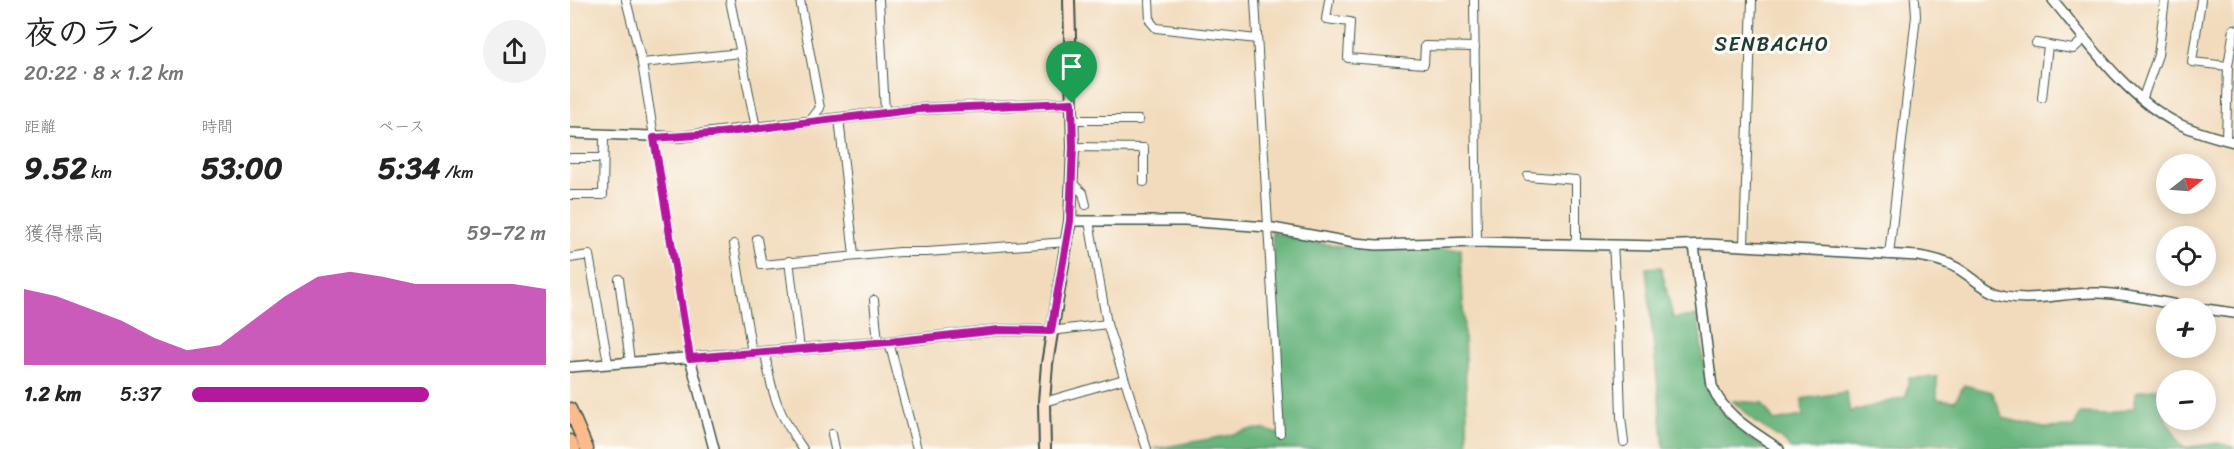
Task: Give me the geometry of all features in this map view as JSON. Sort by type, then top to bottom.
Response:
[{"type":"highway","points":[[570,409],[587,449]]},
{"type":"highway","points":[[570,441],[574,449]]},
{"type":"main road","points":[[1046,449],[1044,402],[1051,331],[1070,221],[1072,183],[1069,0]]},
{"type":"street","points":[[626,0],[642,63],[690,358],[714,449]]},
{"type":"street","points":[[730,0],[756,128]]},
{"type":"street","points":[[800,0],[820,108],[810,121]]},
{"type":"street","points":[[879,0],[885,112]]},
{"type":"street","points":[[1149,0],[1150,21],[1156,28],[1257,39]]},
{"type":"street","points":[[1255,0],[1280,433]]},
{"type":"street","points":[[1329,0],[1326,19],[1350,21],[1348,58],[1424,64],[1425,46],[1475,47]]},
{"type":"street","points":[[1474,0],[1477,242]]},
{"type":"street","points":[[1744,245],[1752,0]]},
{"type":"street","points":[[1889,255],[1914,40],[1915,0]]},
{"type":"street","points":[[2052,0],[2142,100],[2176,123],[2202,134],[2230,141],[2231,94],[2228,66],[2234,29]]},
{"type":"street","points":[[2142,100],[2158,54],[2165,0]]},
{"type":"street","points":[[2201,0],[2192,62],[2228,66]]},
{"type":"street","points":[[2036,43],[2073,49],[2085,38]]},
{"type":"street","points":[[2042,98],[2048,46]]},
{"type":"street","points":[[642,63],[741,53]]},
{"type":"street","points":[[570,133],[654,138],[678,137],[885,112],[1072,103]]},
{"type":"street","points":[[839,118],[854,255]]},
{"type":"street","points":[[1072,120],[1139,120]]},
{"type":"street","points":[[570,195],[603,195],[603,135]]},
{"type":"street","points":[[1073,147],[1144,148],[1144,182]]},
{"type":"street","points":[[570,158],[603,158]]},
{"type":"street","points":[[1528,176],[1576,180],[1576,244]]},
{"type":"street","points":[[1072,183],[1083,194],[1086,205]]},
{"type":"street","points":[[1089,220],[1107,324],[1147,449]]},
{"type":"street","points":[[1070,221],[1185,221],[1267,227],[1377,245],[1477,242],[1613,245],[1707,244],[1918,256],[1941,261],[1957,268],[2004,296],[2118,294],[2156,301]]},
{"type":"street","points":[[757,239],[762,265],[854,255],[1067,242]]},
{"type":"street","points":[[734,244],[752,353]]},
{"type":"street","points":[[1613,245],[1624,442]]},
{"type":"street","points":[[1694,245],[1712,386],[1716,396],[1725,408],[1748,429],[1779,449]]},
{"type":"street","points":[[570,258],[589,255],[608,363]]},
{"type":"street","points":[[789,261],[800,349]]},
{"type":"street","points":[[619,279],[630,362]]},
{"type":"street","points":[[874,300],[878,343]]},
{"type":"street","points":[[2216,311],[2234,313]]},
{"type":"street","points":[[570,366],[878,343],[999,330],[1051,331],[1107,324]]},
{"type":"street","points":[[889,342],[916,449]]},
{"type":"street","points":[[765,352],[768,376],[776,406],[803,449]]},
{"type":"street","points":[[1044,402],[1124,379]]},
{"type":"street","points":[[832,434],[835,449]]},
{"type":"green space","points":[[1272,232],[1296,239],[1343,246],[1389,249],[1461,249],[1468,446],[1471,449],[1154,449],[1247,430],[1263,429],[1282,435]]},
{"type":"green space","points":[[1661,267],[1673,318],[1698,316],[1707,390],[1722,412],[1747,437],[1767,449],[1664,449],[1646,268]]},
{"type":"green space","points":[[1937,377],[1937,399],[1955,401],[1964,385],[1992,392],[2003,418],[2044,428],[2074,427],[2080,413],[2109,414],[2134,408],[2136,392],[2156,388],[2156,430],[2172,430],[2183,448],[2217,443],[2234,447],[2234,449],[1972,449],[1937,443],[1887,449],[1791,449],[1733,401],[1762,403],[1774,421],[1803,416],[1802,399],[1846,392],[1850,412],[1906,397],[1909,378]]},
{"type":"district","name":"SENBACHO","points":[[1772,44]]},
{"type":"route","points":[[1072,103],[1070,221],[1051,331],[999,330],[948,337],[690,358],[654,138],[712,134],[918,109],[1072,103]]}]
